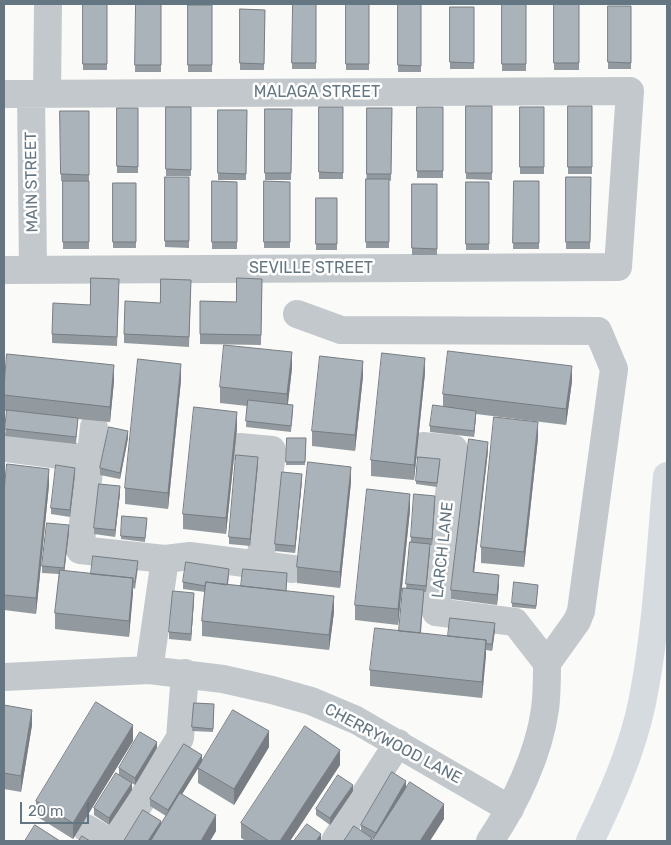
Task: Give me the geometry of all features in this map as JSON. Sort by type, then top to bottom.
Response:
[{"type":"highway","points":[[590,841],[628,752],[642,704],[650,653],[667,476]]},
{"type":"street","name":"MAIN STREET","points":[[32,270],[39,94],[48,4]]},
{"type":"street","name":"MALAGA STREET","points":[[4,94],[630,91],[618,266]]},
{"type":"street","name":"SEVILLE STREET","points":[[4,270],[618,266]]},
{"type":"street","points":[[297,314],[341,330],[598,331],[614,369],[581,611],[577,621],[548,663],[545,711],[530,762],[510,809],[490,841]]},
{"type":"street","points":[[94,427],[80,550],[165,559],[190,556],[293,569]]},
{"type":"street","name":"LARCH LANE","points":[[424,446],[454,449],[435,624],[515,622],[548,663]]},
{"type":"street","points":[[240,447],[272,450],[260,565]]},
{"type":"street","points":[[6,448],[90,459]]},
{"type":"street","points":[[149,670],[165,559]]},
{"type":"street","name":"CHERRYWOOD LANE","points":[[4,677],[149,670],[224,679],[311,701],[356,720],[510,809]]},
{"type":"street","points":[[116,841],[180,738],[185,674]]},
{"type":"street","points":[[335,841],[398,743]]},
{"type":"building","points":[[83,4],[107,4],[107,64],[83,64]]},
{"type":"building","points":[[136,4],[161,4],[161,65],[135,65]]},
{"type":"building","points":[[293,4],[316,4],[316,63],[292,63]]},
{"type":"building","points":[[346,4],[369,4],[369,64],[346,64]]},
{"type":"building","points":[[398,4],[421,4],[421,66],[398,65]]},
{"type":"building","points":[[502,4],[526,4],[526,64],[502,64]]},
{"type":"building","points":[[554,4],[579,4],[579,63],[554,63]]},
{"type":"building","points":[[188,5],[212,5],[212,65],[188,65]]},
{"type":"building","points":[[608,6],[631,6],[631,63],[608,62]]},
{"type":"building","points":[[450,7],[474,7],[474,63],[450,62]]},
{"type":"building","points":[[240,9],[265,10],[264,64],[240,63]]},
{"type":"building","points":[[466,106],[492,106],[492,173],[466,173]]},
{"type":"building","points":[[568,106],[592,106],[592,167],[568,167]]},
{"type":"building","points":[[166,107],[191,107],[191,170],[166,169]]},
{"type":"building","points":[[319,107],[343,107],[343,173],[319,172]]},
{"type":"building","points":[[417,107],[443,107],[443,171],[417,171]]},
{"type":"building","points":[[520,107],[544,107],[544,167],[520,167]]},
{"type":"building","points":[[117,108],[138,108],[138,167],[117,166]]},
{"type":"building","points":[[367,108],[392,108],[391,174],[367,174]]},
{"type":"building","points":[[265,109],[292,109],[291,173],[265,173]]},
{"type":"building","points":[[218,110],[247,110],[246,174],[218,173]]},
{"type":"building","points":[[60,111],[89,111],[89,175],[61,174]]},
{"type":"building","points":[[165,177],[189,177],[189,241],[165,241]]},
{"type":"building","points":[[566,177],[591,177],[590,242],[566,242]]},
{"type":"building","points":[[366,179],[389,179],[389,242],[366,242]]},
{"type":"building","points":[[63,181],[89,181],[89,242],[63,242]]},
{"type":"building","points":[[212,181],[237,182],[237,242],[212,242]]},
{"type":"building","points":[[264,181],[290,182],[290,242],[264,242]]},
{"type":"building","points":[[514,181],[539,181],[539,243],[513,243]]},
{"type":"building","points":[[466,182],[489,182],[489,244],[466,244]]},
{"type":"building","points":[[113,183],[136,183],[136,242],[113,242]]},
{"type":"building","points":[[412,184],[437,184],[437,249],[412,248]]},
{"type":"building","points":[[316,198],[337,198],[337,244],[316,244]]},
{"type":"building","points":[[91,278],[119,279],[117,337],[52,334],[53,303],[90,305]]},
{"type":"building","points":[[237,278],[262,279],[261,335],[200,334],[200,301],[236,302]]},
{"type":"building","points":[[161,279],[191,280],[189,337],[124,334],[125,301],[160,303]]},
{"type":"building","points":[[224,345],[292,352],[287,394],[220,387]]},
{"type":"building","points":[[448,351],[572,366],[566,409],[443,394]]},
{"type":"building","points":[[382,353],[425,358],[414,465],[371,460]]},
{"type":"building","points":[[7,354],[114,365],[110,407],[4,395]]},
{"type":"building","points":[[320,356],[363,361],[355,435],[312,431]]},
{"type":"building","points":[[138,359],[181,364],[168,493],[125,488]]},
{"type":"building","points":[[248,400],[293,405],[291,426],[246,421]]},
{"type":"building","points":[[433,405],[476,411],[474,431],[430,426]]},
{"type":"building","points":[[194,407],[237,412],[226,518],[183,514]]},
{"type":"building","points":[[7,410],[78,418],[76,437],[5,429]]},
{"type":"building","points":[[494,417],[538,422],[524,552],[481,547]]},
{"type":"building","points":[[109,427],[128,431],[120,473],[100,468]]},
{"type":"building","points":[[287,438],[306,438],[305,462],[286,462]]},
{"type":"building","points":[[469,439],[488,442],[473,572],[499,575],[497,595],[451,590]]},
{"type":"building","points":[[236,455],[258,457],[250,539],[229,537]]},
{"type":"building","points":[[418,457],[440,459],[437,483],[416,481]]},
{"type":"building","points":[[308,462],[351,467],[340,572],[297,567]]},
{"type":"building","points":[[7,464],[49,469],[36,598],[4,595],[4,492]]},
{"type":"building","points":[[56,465],[75,468],[70,510],[51,508]]},
{"type":"building","points":[[282,472],[302,474],[295,546],[275,544]]},
{"type":"building","points":[[99,484],[120,486],[115,530],[94,528]]},
{"type":"building","points":[[367,489],[410,494],[398,609],[355,605]]},
{"type":"building","points":[[414,494],[435,496],[432,539],[411,537]]},
{"type":"building","points":[[122,516],[147,518],[145,538],[121,536]]},
{"type":"building","points":[[47,523],[69,525],[64,568],[42,566]]},
{"type":"building","points":[[410,542],[430,544],[426,586],[406,584]]},
{"type":"building","points":[[93,556],[138,561],[135,582],[133,582],[133,578],[91,574]]},
{"type":"building","points":[[186,562],[229,569],[227,585],[206,582],[205,586],[183,582]]},
{"type":"building","points":[[243,569],[287,573],[286,591],[241,586]]},
{"type":"building","points":[[60,570],[133,578],[129,621],[55,613]]},
{"type":"building","points":[[206,582],[334,596],[329,635],[202,621]]},
{"type":"building","points":[[514,582],[538,585],[536,606],[512,603]]},
{"type":"building","points":[[403,588],[424,590],[420,633],[399,631]]},
{"type":"building","points":[[173,591],[194,593],[191,634],[169,632]]},
{"type":"building","points":[[450,618],[495,623],[492,644],[486,644],[486,640],[448,636]]},
{"type":"building","points":[[375,628],[486,640],[482,682],[370,670]]},
{"type":"building","points":[[96,702],[133,725],[73,823],[36,801]]},
{"type":"building","points":[[194,703],[214,704],[213,729],[192,727]]},
{"type":"building","points":[[4,705],[32,710],[21,776],[4,773]]},
{"type":"building","points":[[233,710],[269,731],[234,789],[198,768]]},
{"type":"building","points":[[305,726],[340,750],[280,841],[269,841],[241,823]]},
{"type":"building","points":[[140,732],[157,742],[135,778],[119,768]]},
{"type":"building","points":[[184,744],[202,755],[168,810],[150,799]]},
{"type":"building","points":[[392,772],[406,781],[376,833],[361,825]]},
{"type":"building","points":[[116,773],[132,783],[109,818],[94,808]]},
{"type":"building","points":[[338,775],[353,785],[330,818],[316,809]]},
{"type":"building","points":[[410,782],[444,804],[420,841],[372,841]]},
{"type":"building","points":[[180,793],[216,815],[201,841],[151,841]]},
{"type":"building","points":[[143,810],[161,821],[148,841],[124,841]]},
{"type":"building","points":[[307,824],[321,834],[316,841],[294,841]]},
{"type":"building","points":[[35,825],[60,841],[25,841]]},
{"type":"building","points":[[354,826],[372,838],[369,841],[344,841]]},
{"type":"building","points":[[82,836],[90,841],[79,841]]}]
